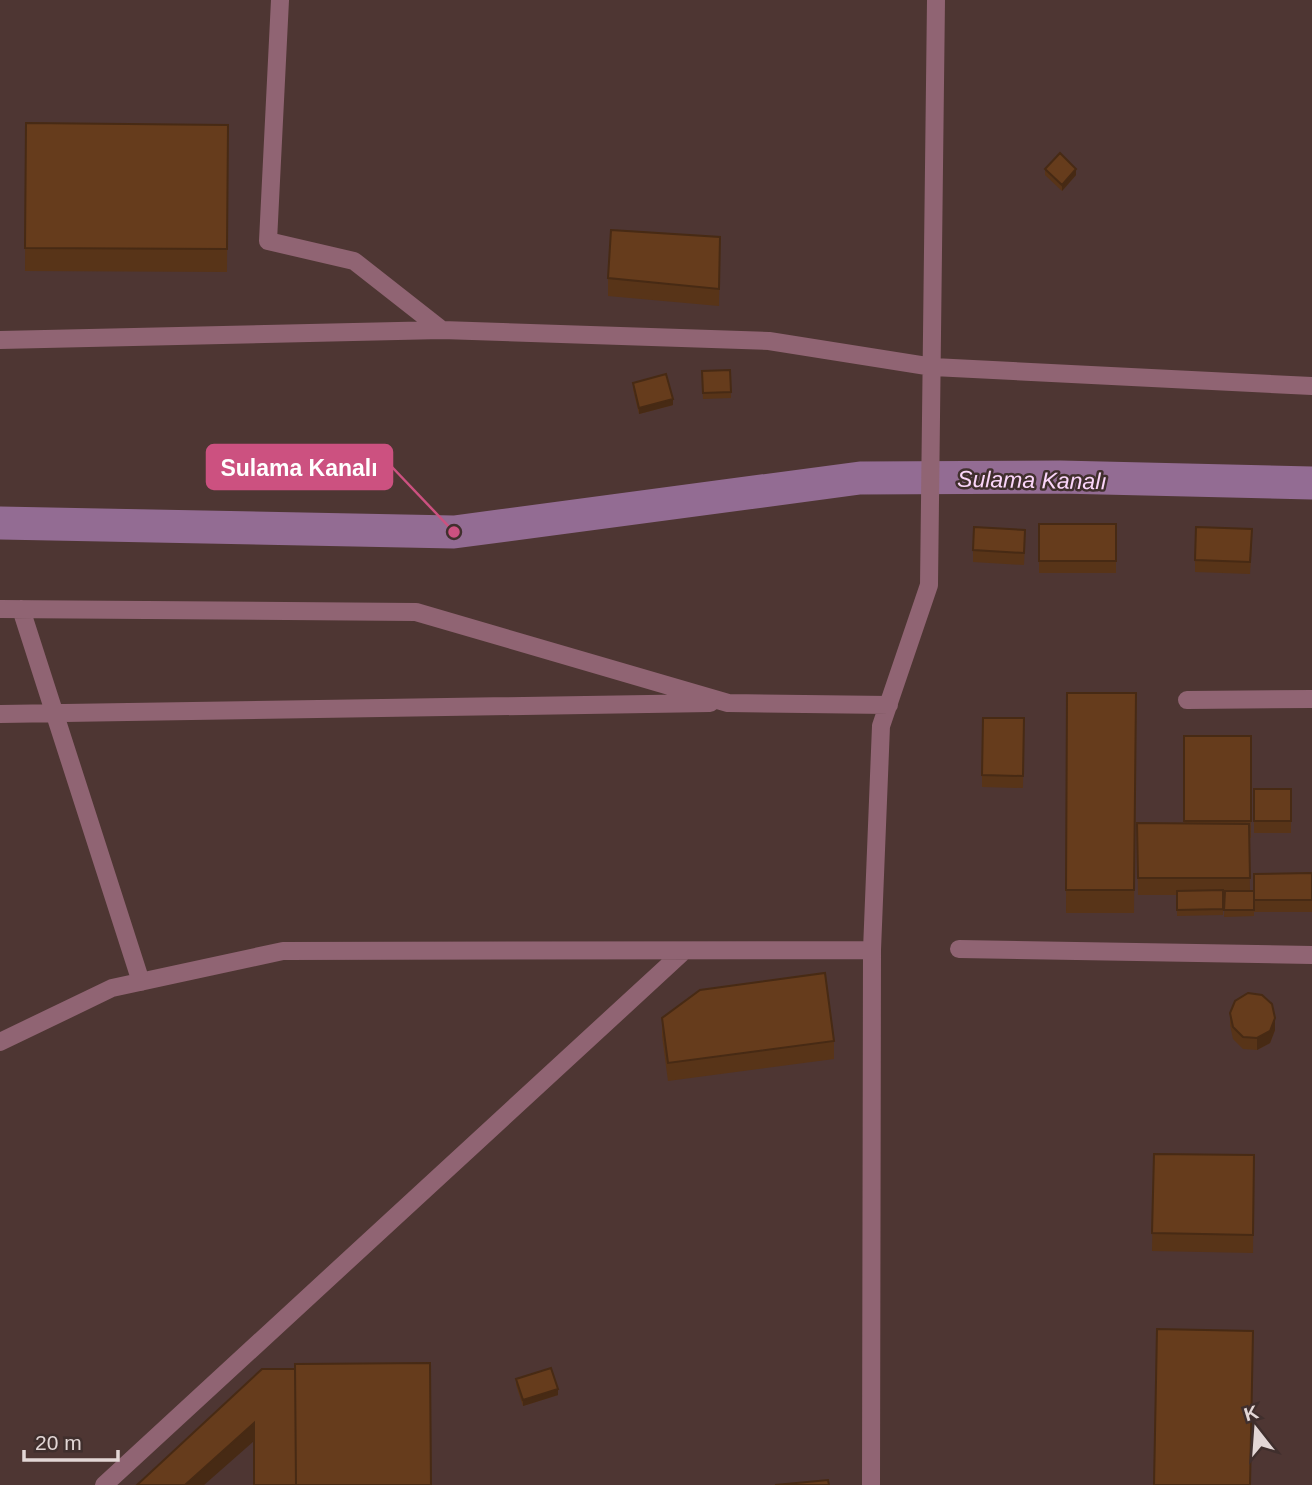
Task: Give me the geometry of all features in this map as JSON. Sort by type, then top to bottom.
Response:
[{"type":"street","points":[[280,0],[268,241],[354,261],[442,330]]},
{"type":"street","points":[[871,1485],[873,950],[881,726],[929,585],[936,0]]},
{"type":"street","points":[[0,340],[442,330],[769,341],[933,367],[1312,386]]},
{"type":"street","points":[[0,609],[416,612],[728,702]]},
{"type":"street","points":[[22,609],[141,982]]},
{"type":"street","points":[[1187,700],[1312,699]]},
{"type":"street","points":[[0,714],[728,702],[889,705]]},
{"type":"street","points":[[959,949],[1312,955]]},
{"type":"street","points":[[0,1042],[111,988],[283,951],[873,950]]},
{"type":"street","points":[[104,1485],[684,951]]},
{"type":"shaded area","points":[[0,0],[1312,0],[1312,1485],[0,1485]]},
{"type":"building","points":[[26,123],[228,125],[227,249],[25,248]]},
{"type":"building","points":[[1060,153],[1076,169],[1062,185],[1045,169]]},
{"type":"building","points":[[611,230],[720,237],[719,289],[608,278]]},
{"type":"building","points":[[730,370],[731,392],[703,393],[702,371]]},
{"type":"building","points":[[666,374],[673,399],[639,408],[633,383]]},
{"type":"building","points":[[1039,524],[1116,524],[1116,561],[1039,561]]},
{"type":"building","points":[[974,527],[1025,530],[1024,553],[973,550]]},
{"type":"building","points":[[1196,527],[1252,529],[1250,562],[1195,560]]},
{"type":"building","points":[[1067,693],[1136,693],[1134,890],[1066,890]]},
{"type":"building","points":[[983,718],[1024,718],[1023,776],[982,775]]},
{"type":"building","points":[[1184,736],[1251,736],[1251,821],[1184,821]]},
{"type":"building","points":[[1254,789],[1291,789],[1291,821],[1254,821]]},
{"type":"building","points":[[1137,823],[1249,824],[1250,878],[1138,878]]},
{"type":"building","points":[[1312,873],[1312,900],[1254,900],[1254,874]]},
{"type":"building","points":[[1223,890],[1223,909],[1177,910],[1177,891]]},
{"type":"building","points":[[1225,891],[1254,891],[1254,910],[1224,910]]},
{"type":"building","points":[[825,973],[834,1041],[668,1063],[662,1018],[700,990]]},
{"type":"building","points":[[1248,993],[1262,995],[1272,1004],[1275,1018],[1270,1031],[1257,1038],[1243,1037],[1233,1027],[1230,1013],[1235,1001]]},
{"type":"building","points":[[1154,1154],[1254,1155],[1253,1235],[1152,1233]]},
{"type":"building","points":[[1157,1329],[1253,1331],[1250,1485],[1154,1485]]},
{"type":"building","points":[[430,1363],[431,1485],[296,1485],[295,1364]]},
{"type":"building","points":[[551,1368],[558,1389],[523,1400],[516,1379]]},
{"type":"building","points":[[262,1369],[295,1369],[296,1485],[254,1485],[254,1423],[185,1485],[137,1485]]},
{"type":"building","points":[[828,1480],[829,1485],[775,1485]]},
{"type":"waterway","name":"Sulama Kanalı","points":[[0,523],[454,532],[860,478],[1060,477],[1312,483]]},
{"type":"place","name":"Sulama Kanalı","points":[[454,532]]}]
